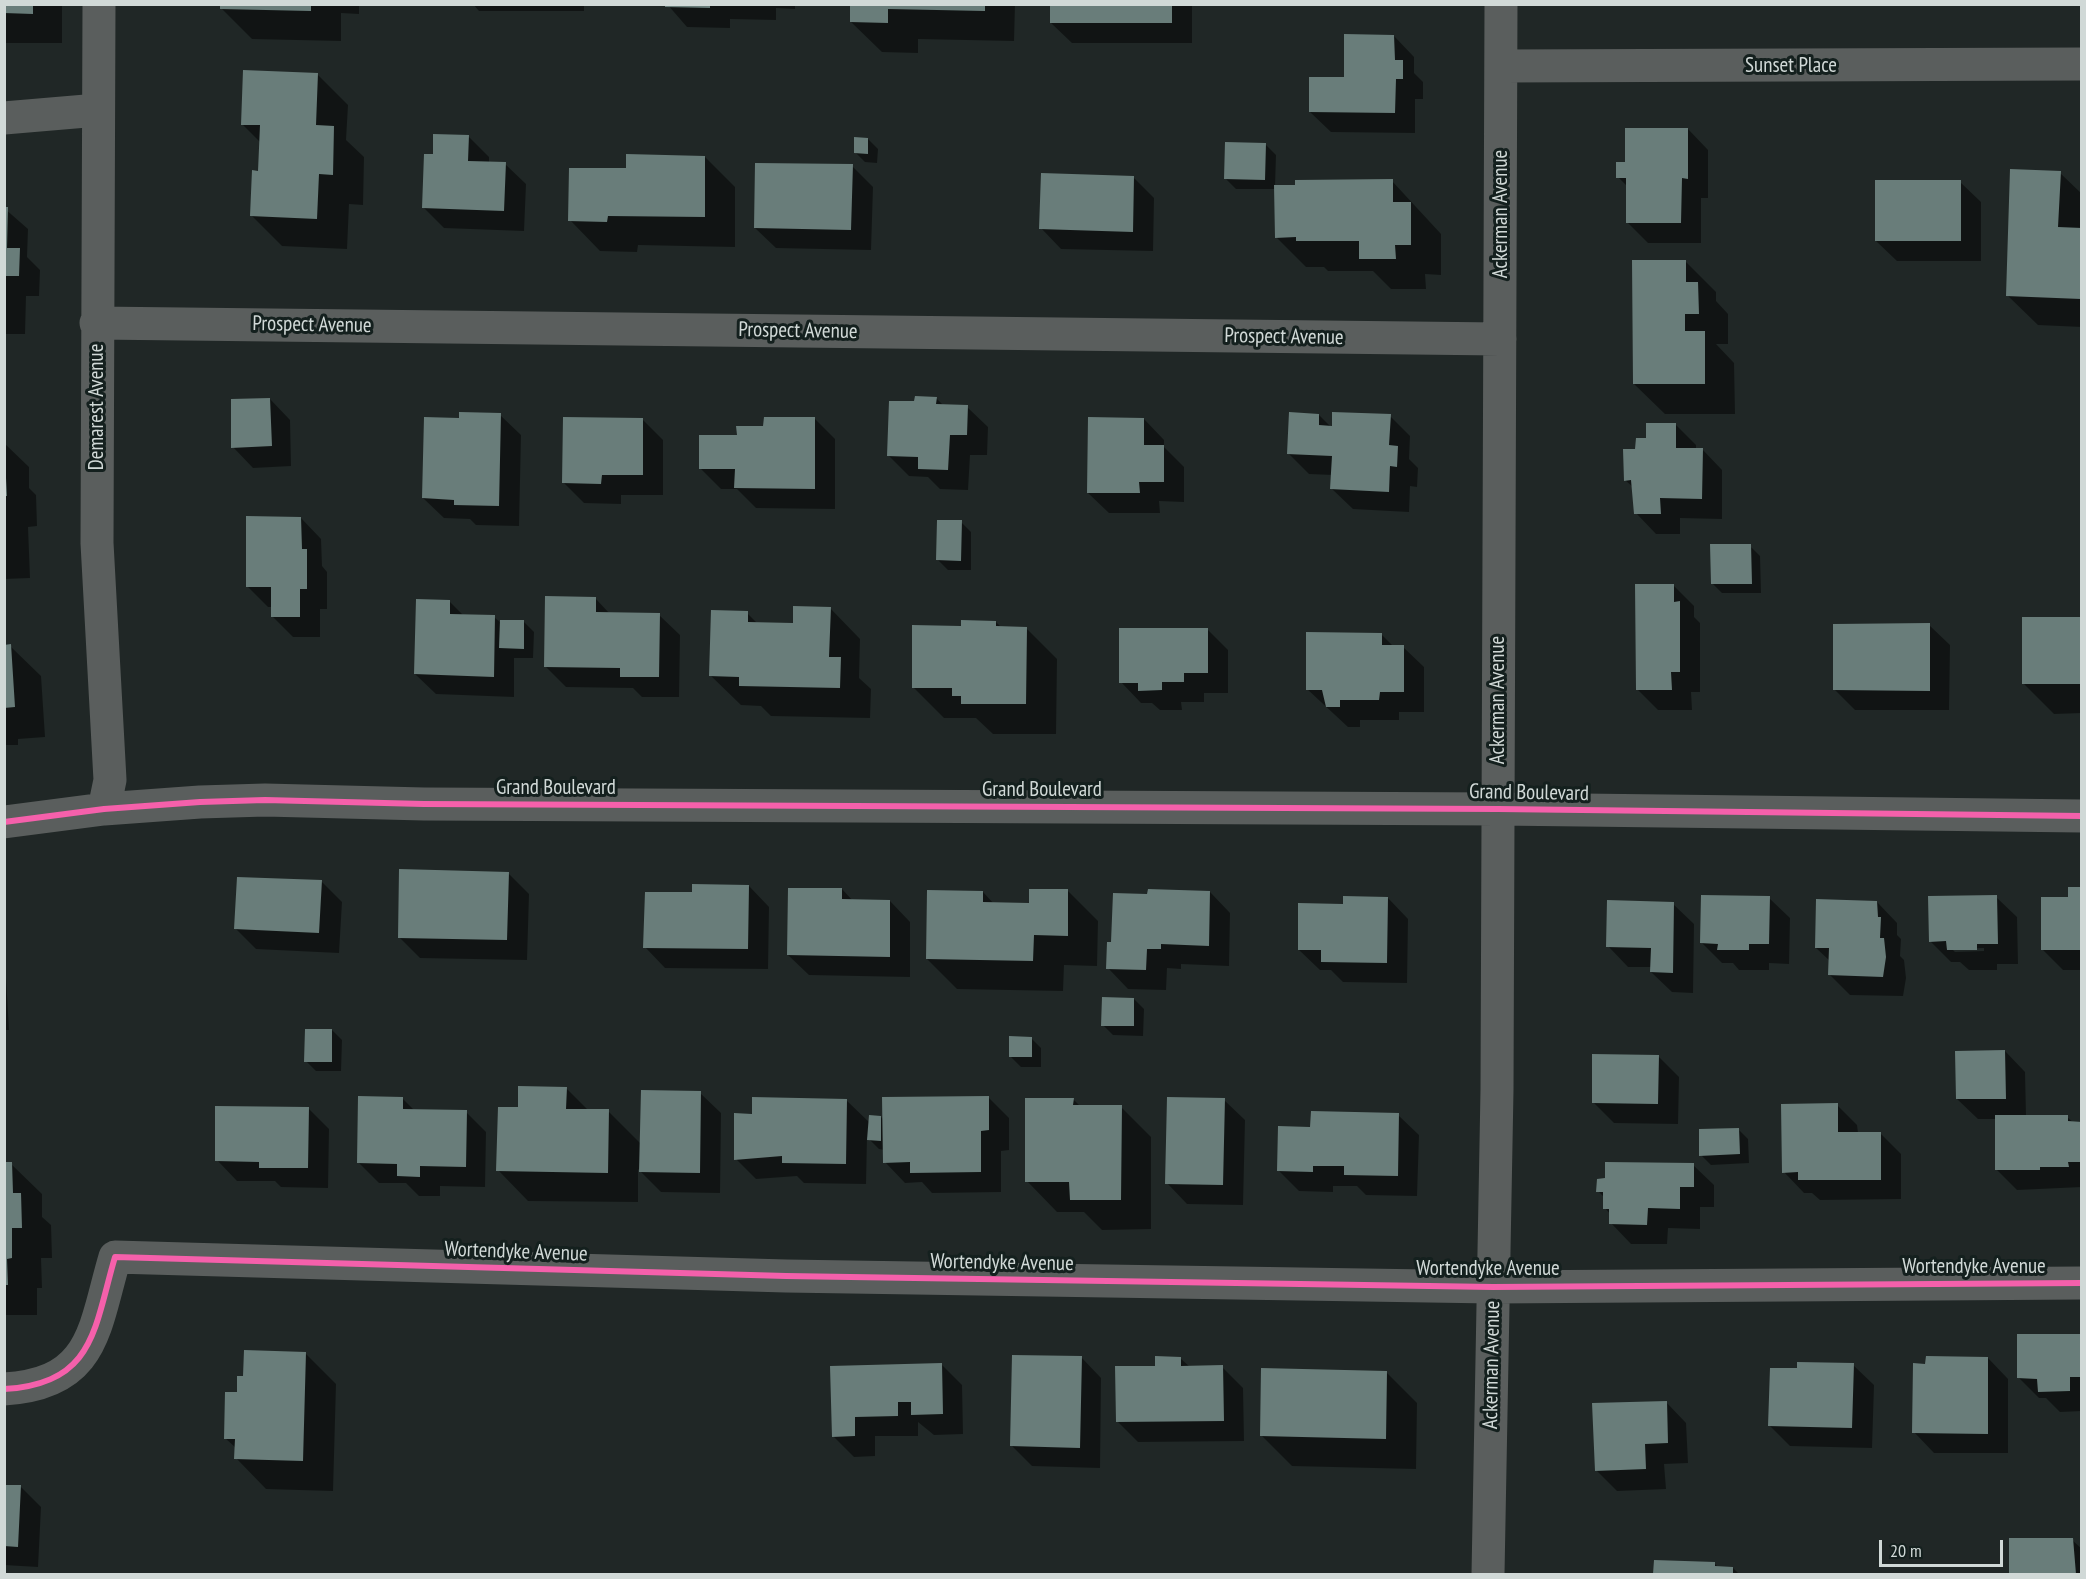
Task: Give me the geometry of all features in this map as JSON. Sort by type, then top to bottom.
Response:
[{"type":"street","name":"Demarest Avenue","points":[[99,4],[96,323],[97,543],[105,649],[110,780],[104,809]]},
{"type":"street","name":"Ackerman Avenue","points":[[1488,1575],[1498,809],[1501,4]]},
{"type":"street","name":"Sunset Place","points":[[1501,66],[2082,64]]},
{"type":"street","points":[[4,118],[98,110]]},
{"type":"street","name":"Prospect Avenue","points":[[96,323],[1500,339]]},
{"type":"street","name":"Grand Boulevard","points":[[4,822],[104,809],[265,800],[424,804],[1498,809],[2082,816]]},
{"type":"street","name":"Wortendyke Avenue","points":[[4,1389],[32,1387],[58,1377],[81,1358],[96,1329],[115,1257],[786,1276],[1493,1287],[2082,1283]]},
{"type":"building","points":[[4,4],[33,4],[33,14],[4,13]]},
{"type":"building","points":[[220,4],[311,4],[311,11],[220,9]]},
{"type":"building","points":[[665,4],[710,4],[710,8],[665,7]]},
{"type":"building","points":[[850,4],[985,4],[985,11],[888,9],[888,23],[850,22]]},
{"type":"building","points":[[1050,4],[1172,4],[1172,23],[1050,23]]},
{"type":"building","points":[[1344,34],[1394,35],[1395,60],[1403,60],[1403,79],[1396,79],[1395,113],[1309,112],[1309,77],[1344,77]]},
{"type":"building","points":[[243,70],[318,73],[316,125],[334,126],[333,175],[319,174],[317,219],[250,216],[252,170],[258,171],[260,125],[241,125]]},
{"type":"building","points":[[1625,128],[1688,128],[1688,179],[1682,178],[1681,223],[1626,223],[1626,178],[1616,178],[1616,162],[1625,162]]},
{"type":"building","points":[[433,134],[469,135],[468,161],[506,162],[504,211],[422,208],[424,154],[433,154]]},
{"type":"building","points":[[854,137],[868,138],[868,154],[854,153]]},
{"type":"building","points":[[1225,142],[1266,143],[1265,180],[1224,179]]},
{"type":"building","points":[[626,154],[705,156],[705,217],[608,216],[607,222],[568,221],[569,168],[626,168]]},
{"type":"building","points":[[755,163],[853,164],[851,230],[754,228]]},
{"type":"building","points":[[2010,169],[2061,171],[2058,227],[2082,228],[2081,299],[2006,296]]},
{"type":"building","points":[[1041,173],[1134,176],[1133,232],[1039,229]]},
{"type":"building","points":[[1393,179],[1393,202],[1411,202],[1411,245],[1395,245],[1396,259],[1359,259],[1359,241],[1296,241],[1296,237],[1275,238],[1274,185],[1295,185],[1295,180]]},
{"type":"building","points":[[1875,180],[1961,180],[1961,241],[1875,241]]},
{"type":"building","points":[[4,207],[8,207],[7,248],[20,248],[19,276],[4,276]]},
{"type":"building","points":[[1632,260],[1686,260],[1686,282],[1698,282],[1699,314],[1685,314],[1685,331],[1705,331],[1705,384],[1633,384]]},
{"type":"building","points":[[915,396],[937,397],[936,404],[968,405],[967,435],[950,435],[948,470],[918,469],[918,457],[887,456],[889,401],[914,401]]},
{"type":"building","points":[[270,398],[272,446],[231,448],[231,399]]},
{"type":"building","points":[[459,412],[501,413],[499,506],[454,505],[454,500],[422,498],[424,417],[459,418]]},
{"type":"building","points":[[1289,412],[1319,414],[1319,425],[1332,426],[1332,412],[1391,414],[1389,445],[1398,446],[1397,467],[1390,466],[1389,492],[1330,489],[1332,456],[1287,454]]},
{"type":"building","points":[[563,417],[643,418],[643,475],[602,475],[601,484],[562,483]]},
{"type":"building","points":[[764,417],[815,417],[815,489],[734,488],[735,469],[699,469],[699,435],[737,435],[736,426],[763,426]]},
{"type":"building","points":[[1088,417],[1144,418],[1144,445],[1164,445],[1164,482],[1139,482],[1140,493],[1087,493]]},
{"type":"building","points":[[1646,423],[1676,423],[1676,448],[1703,448],[1702,499],[1660,498],[1661,514],[1634,514],[1631,480],[1624,481],[1623,449],[1635,449],[1636,438],[1646,438]]},
{"type":"building","points":[[4,478],[6,478],[7,496],[4,496]]},
{"type":"building","points":[[246,516],[301,517],[302,549],[307,549],[307,589],[300,589],[300,617],[271,617],[271,587],[246,587]]},
{"type":"building","points":[[937,520],[962,520],[961,561],[936,560]]},
{"type":"building","points":[[1710,544],[1751,544],[1752,584],[1711,584]]},
{"type":"building","points":[[1635,584],[1674,584],[1674,602],[1680,601],[1680,672],[1671,672],[1672,690],[1636,690]]},
{"type":"building","points":[[545,596],[596,597],[596,612],[660,613],[659,677],[620,677],[620,668],[544,667]]},
{"type":"building","points":[[416,599],[450,600],[450,614],[495,615],[494,677],[414,674]]},
{"type":"building","points":[[793,606],[831,607],[829,657],[841,657],[840,688],[739,686],[739,677],[709,676],[711,610],[748,611],[748,622],[793,623]]},
{"type":"building","points":[[2022,617],[2082,617],[2082,684],[2022,684]]},
{"type":"building","points":[[500,620],[524,620],[524,649],[499,648]]},
{"type":"building","points":[[961,620],[996,621],[996,626],[1027,627],[1026,704],[961,704],[961,696],[952,696],[952,688],[912,688],[912,625],[961,626]]},
{"type":"building","points":[[1930,623],[1930,691],[1833,690],[1833,624]]},
{"type":"building","points":[[1119,628],[1208,628],[1208,673],[1184,673],[1184,682],[1162,682],[1162,690],[1138,691],[1138,683],[1119,683]]},
{"type":"building","points":[[1306,632],[1382,633],[1382,645],[1404,645],[1404,692],[1380,692],[1379,700],[1340,700],[1340,707],[1326,707],[1322,690],[1306,690]]},
{"type":"building","points":[[11,644],[15,707],[4,708],[4,645]]},
{"type":"building","points":[[399,869],[509,872],[507,940],[398,938]]},
{"type":"building","points":[[237,877],[322,880],[319,933],[234,929]]},
{"type":"building","points":[[692,884],[749,885],[748,949],[643,948],[645,892],[692,892]]},
{"type":"building","points":[[2068,887],[2082,887],[2082,950],[2041,950],[2041,897],[2068,897]]},
{"type":"building","points":[[788,888],[842,888],[842,899],[890,900],[890,957],[787,955]]},
{"type":"building","points":[[1029,889],[1068,889],[1068,936],[1034,935],[1033,961],[926,959],[927,890],[983,891],[983,902],[1029,903]]},
{"type":"building","points":[[1148,889],[1210,891],[1209,946],[1161,944],[1161,949],[1147,949],[1146,970],[1106,969],[1107,942],[1111,942],[1113,893],[1147,894]]},
{"type":"building","points":[[1701,895],[1770,896],[1769,944],[1749,944],[1749,950],[1717,950],[1718,944],[1700,943]]},
{"type":"building","points":[[1997,895],[1998,944],[1977,944],[1977,950],[1947,950],[1946,941],[1929,942],[1928,896]]},
{"type":"building","points":[[1343,896],[1388,897],[1387,963],[1321,962],[1321,950],[1298,950],[1298,903],[1343,904]]},
{"type":"building","points":[[1816,899],[1877,901],[1878,917],[1881,917],[1880,938],[1884,938],[1886,957],[1883,977],[1828,975],[1829,948],[1815,948]]},
{"type":"building","points":[[1607,900],[1674,902],[1673,973],[1650,972],[1651,948],[1606,947]]},
{"type":"building","points":[[1102,997],[1134,998],[1134,1026],[1101,1026]]},
{"type":"building","points":[[305,1029],[332,1029],[332,1062],[304,1062]]},
{"type":"building","points":[[1009,1036],[1032,1037],[1032,1057],[1009,1057]]},
{"type":"building","points":[[2005,1050],[2006,1099],[1956,1099],[1955,1051]]},
{"type":"building","points":[[1592,1054],[1659,1055],[1658,1104],[1592,1103]]},
{"type":"building","points":[[518,1086],[567,1087],[566,1109],[609,1109],[608,1173],[496,1171],[498,1107],[518,1107]]},
{"type":"building","points":[[641,1090],[701,1091],[700,1173],[639,1172]]},
{"type":"building","points":[[358,1096],[403,1097],[403,1109],[467,1110],[466,1167],[420,1166],[420,1177],[397,1176],[397,1164],[357,1163]]},
{"type":"building","points":[[989,1096],[989,1130],[981,1131],[981,1172],[910,1173],[910,1162],[883,1163],[882,1097]]},
{"type":"building","points":[[752,1097],[847,1099],[846,1164],[782,1163],[782,1156],[734,1160],[734,1113],[752,1114]]},
{"type":"building","points":[[1167,1097],[1225,1098],[1223,1185],[1165,1184]]},
{"type":"building","points":[[1025,1098],[1074,1098],[1073,1105],[1122,1105],[1121,1200],[1070,1200],[1069,1182],[1025,1182]]},
{"type":"building","points":[[1838,1103],[1838,1132],[1881,1132],[1881,1180],[1798,1180],[1798,1172],[1782,1173],[1781,1104]]},
{"type":"building","points":[[215,1106],[309,1107],[308,1168],[259,1168],[259,1162],[215,1161]]},
{"type":"building","points":[[1311,1111],[1399,1113],[1398,1176],[1344,1175],[1344,1166],[1313,1166],[1313,1172],[1277,1171],[1278,1126],[1310,1127]]},
{"type":"building","points":[[869,1115],[881,1116],[881,1141],[867,1140]]},
{"type":"building","points":[[1995,1115],[2068,1115],[2068,1121],[2082,1122],[2082,1162],[2068,1162],[2069,1167],[2040,1167],[2040,1170],[1995,1170]]},
{"type":"building","points":[[1739,1128],[1740,1154],[1699,1156],[1699,1129]]},
{"type":"building","points":[[4,1162],[12,1162],[13,1193],[21,1193],[22,1228],[12,1228],[12,1258],[7,1259],[8,1285],[4,1285]]},
{"type":"building","points":[[1605,1162],[1694,1163],[1694,1187],[1680,1187],[1680,1209],[1648,1208],[1647,1225],[1609,1224],[1609,1209],[1603,1209],[1603,1192],[1596,1192],[1597,1179],[1605,1178]]},
{"type":"building","points":[[2017,1334],[2082,1334],[2082,1377],[2070,1377],[2070,1391],[2038,1392],[2037,1379],[2017,1378]]},
{"type":"building","points":[[244,1350],[306,1352],[303,1461],[234,1459],[235,1439],[224,1439],[225,1392],[237,1392],[237,1376],[243,1376]]},
{"type":"building","points":[[1012,1355],[1082,1356],[1080,1448],[1010,1446]]},
{"type":"building","points":[[1155,1356],[1181,1357],[1181,1366],[1223,1365],[1224,1421],[1116,1422],[1115,1366],[1155,1366]]},
{"type":"building","points":[[1926,1356],[1988,1357],[1988,1434],[1912,1433],[1913,1363],[1925,1364]]},
{"type":"building","points":[[1797,1362],[1854,1363],[1852,1428],[1768,1426],[1770,1368],[1797,1368]]},
{"type":"building","points":[[942,1363],[943,1414],[911,1415],[911,1402],[898,1402],[898,1416],[855,1417],[855,1436],[832,1437],[830,1366]]},
{"type":"building","points":[[1261,1368],[1387,1371],[1386,1439],[1260,1436]]},
{"type":"building","points":[[1667,1401],[1668,1443],[1645,1444],[1646,1469],[1595,1471],[1592,1403]]},
{"type":"building","points":[[4,1485],[21,1485],[18,1547],[4,1546]]},
{"type":"building","points":[[2009,1538],[2073,1538],[2076,1574],[2009,1574]]},
{"type":"building","points":[[1654,1560],[1715,1562],[1715,1566],[1733,1567],[1733,1574],[1653,1574]]},
{"type":"cycle path","points":[[4,822],[104,809],[265,800],[424,804],[1498,809],[2082,816]]},
{"type":"cycle path","points":[[4,1389],[34,1385],[57,1376],[74,1364],[86,1348],[95,1329],[115,1257],[786,1276],[1493,1287],[2082,1283]]}]
